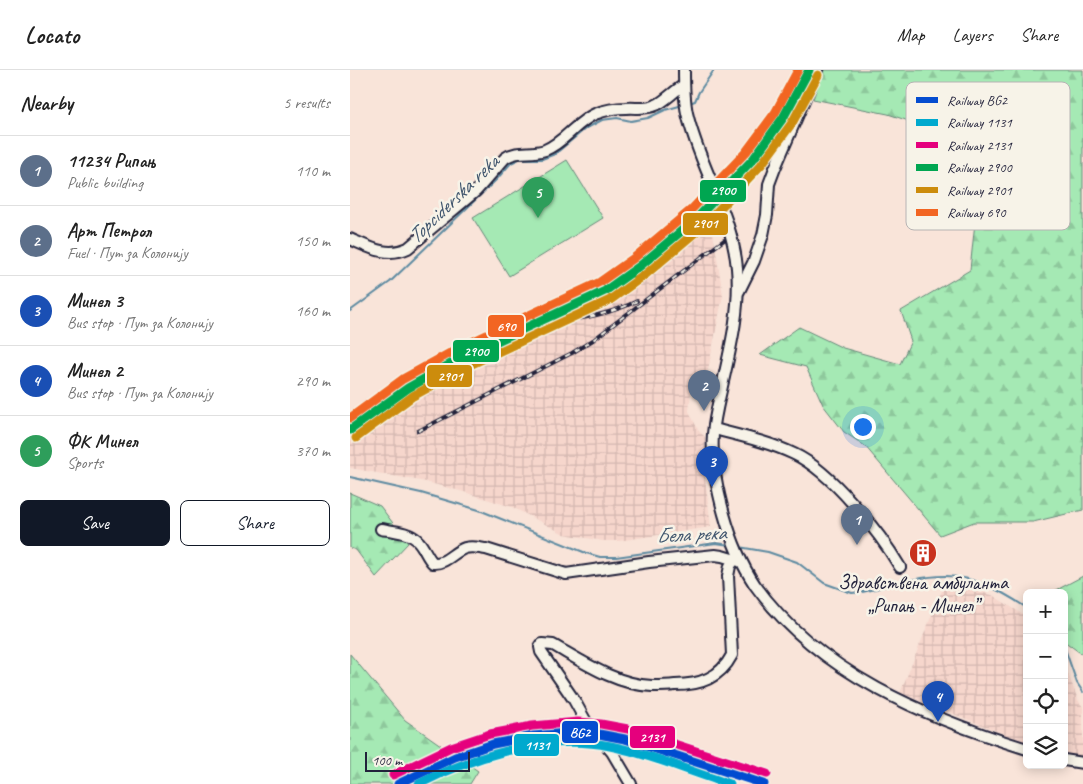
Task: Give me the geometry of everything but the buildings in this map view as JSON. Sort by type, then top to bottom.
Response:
[{"type":"street","points":[[684,70],[686,108],[702,160],[721,204],[731,235],[737,267],[739,292],[737,314],[714,429],[714,464],[719,497],[738,558],[780,616],[827,658],[887,694],[947,722],[1023,748]]},
{"type":"street","points":[[739,292],[754,260],[762,235],[767,215],[769,184],[817,70]]},
{"type":"street","points":[[350,239],[382,252],[401,251],[408,248],[476,191],[504,158],[510,154],[544,150],[558,142],[594,114],[615,108],[656,106],[684,84]]},
{"type":"street","points":[[714,429],[794,454],[815,467],[834,484],[858,511],[892,553],[900,568]]},
{"type":"street","points":[[381,529],[414,538],[419,542],[433,563],[439,564],[466,548],[474,547],[566,574],[714,555],[738,558]]},
{"type":"street","points":[[631,784],[612,752],[585,720],[574,700],[541,652],[540,647],[546,643],[553,645],[613,676],[637,684],[651,686],[681,685],[696,684],[708,680],[719,673],[732,655],[728,576],[730,566],[738,558]]},
{"type":"street","points":[[1068,761],[1083,763]]},
{"type":"shaded area","points":[[711,221],[723,295],[708,370],[691,392],[689,411],[698,430],[705,437],[705,478],[711,527],[618,541],[603,541],[564,534],[512,507],[464,492],[426,482],[350,468],[350,438],[410,394],[449,370],[529,332],[635,287],[653,275]]},
{"type":"shaded area","points":[[945,583],[992,595],[1023,614],[1023,741],[900,693]]},
{"type":"shaded area","points":[[1068,674],[1078,700],[1083,707],[1083,758],[1068,756]]},
{"type":"green space","points":[[824,70],[1083,70],[1083,510],[1033,522],[974,522],[940,535],[865,446],[844,432],[823,405],[806,367],[760,355],[799,327],[843,348],[900,364],[911,341],[901,311],[970,270],[974,230],[1070,230],[1070,82],[906,82],[906,120],[888,114],[813,99]]},
{"type":"green space","points":[[567,160],[603,218],[509,276],[473,218]]},
{"type":"green space","points":[[350,493],[380,506],[408,543],[376,577],[356,550],[350,548]]},
{"type":"green space","points":[[1083,576],[1083,655],[1068,644],[1068,589],[1059,589]]},
{"type":"green space","points":[[350,654],[405,720],[478,771],[470,784],[350,784]]},
{"type":"waterway","name":"Topciderska reka","points":[[689,103],[695,101],[714,70]]},
{"type":"waterway","name":"Topciderska reka","points":[[350,311],[390,282],[496,180],[511,163],[519,159],[542,159],[555,154],[585,129],[602,120],[617,118],[631,121],[648,118],[665,110],[683,105]]},
{"type":"waterway","name":"Бела река","points":[[350,477],[421,493],[479,510],[600,557],[616,557],[716,543],[730,545]]},
{"type":"waterway","name":"Бела река","points":[[739,547],[768,552],[797,562],[824,583],[852,593],[934,576],[945,576],[978,582],[1023,605]]},
{"type":"waterway","name":"Бела река","points":[[1068,657],[1077,683],[1083,692]]},
{"type":"railway","points":[[418,431],[572,353],[593,340],[724,240]]},
{"type":"railway","points":[[525,329],[596,315],[637,301]]},
{"type":"rail line","name":"690","points":[[350,418],[403,379],[461,347],[600,282],[634,258],[691,210],[746,152],[775,113],[798,70]]},
{"type":"rail line","name":"2900","points":[[350,430],[408,388],[465,356],[605,291],[640,266],[698,217],[754,158],[783,118],[809,70]]},
{"type":"rail line","name":"2901","points":[[356,438],[413,396],[470,365],[610,300],[646,274],[705,224],[761,165],[792,123],[818,75]]},
{"type":"rail line","name":"2131","points":[[393,775],[451,747],[490,734],[532,726],[578,722],[628,729],[767,774]]},
{"type":"rail line","name":"BG2","points":[[398,784],[455,757],[493,744],[534,736],[578,732],[625,739],[764,784]]},
{"type":"rail line","name":"1131","points":[[419,784],[463,764],[488,756],[537,745],[562,743],[587,743],[625,749],[730,784]]},
{"type":"place","name":"ФК Минел","points":[[538,218]]},
{"type":"place","name":"Арт Петрол","points":[[704,411]]},
{"type":"place","name":"Минел 3","points":[[712,487]]},
{"type":"place","name":"11234 Рипањ","points":[[857,545]]},
{"type":"place","name":"Здравствена амбуланта „Рипањ - Минел”","points":[[923,553]]},
{"type":"place","name":"Минел 2","points":[[938,722]]}]
